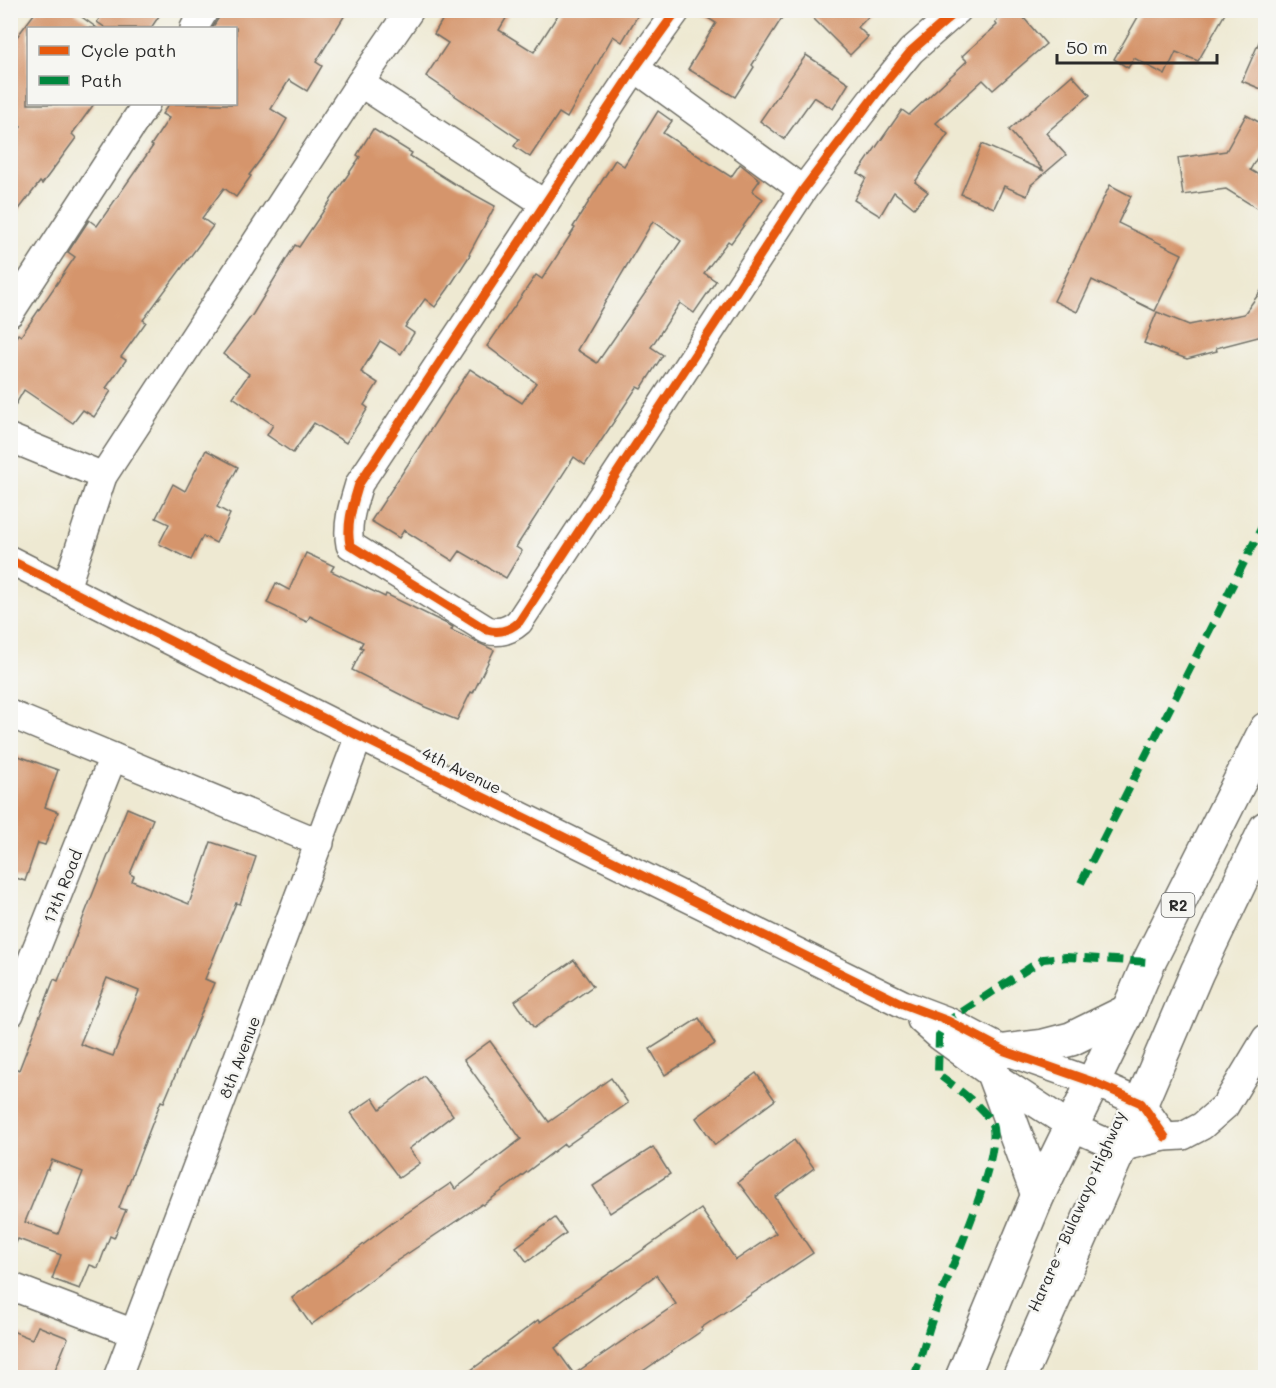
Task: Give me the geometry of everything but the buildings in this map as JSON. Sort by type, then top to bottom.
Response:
[{"type":"highway","name":"R2","points":[[962,1377],[1038,1195],[1128,1011],[1149,962],[1266,729]]},
{"type":"highway","name":"Harare - Bulawayo Highway","points":[[1019,1377],[1197,972],[1266,828]]},
{"type":"highway","points":[[1038,1195],[1000,1063],[1044,1046],[1071,1039],[1128,1011]]},
{"type":"street","points":[[195,27],[205,10]]},
{"type":"street","points":[[66,588],[103,476],[410,10]]},
{"type":"street","points":[[677,10],[635,68],[359,484],[348,532],[351,545],[495,633],[512,629],[519,622],[803,190],[911,51],[958,10]]},
{"type":"street","points":[[635,68],[803,190]]},
{"type":"street","points":[[360,83],[545,204]]},
{"type":"street","points":[[10,313],[145,105]]},
{"type":"street","points":[[10,438],[103,476]]},
{"type":"street","name":"4th Avenue","points":[[10,560],[359,736],[903,1004],[939,1036],[1000,1063]]},
{"type":"street","points":[[10,714],[320,843]]},
{"type":"street","name":"8th Avenue","points":[[117,1377],[359,736]]},
{"type":"street","name":"17th Road","points":[[10,1014],[113,757]]},
{"type":"street","points":[[1000,1063],[1072,1127],[1120,1148],[1165,1137],[1183,1136],[1214,1117],[1226,1106],[1266,1038]]},
{"type":"street","points":[[1000,1063],[1093,1082],[1141,1103],[1165,1137]]},
{"type":"street","points":[[10,1286],[134,1332]]},
{"type":"marked path","points":[[1081,883],[1266,519]]},
{"type":"marked path","points":[[914,1378],[935,1312],[982,1189],[993,1145],[993,1128],[985,1114],[938,1074],[939,1036],[948,1021],[1043,959],[1066,957],[1149,962]]},
{"type":"cycle path","points":[[677,10],[635,68],[359,484],[352,507],[350,545],[487,630],[496,632],[505,630],[519,622],[803,190],[911,51],[958,10]]},
{"type":"cycle path","points":[[10,560],[359,736],[903,1004],[948,1021],[1005,1051],[1093,1082],[1141,1103],[1165,1137]]}]
